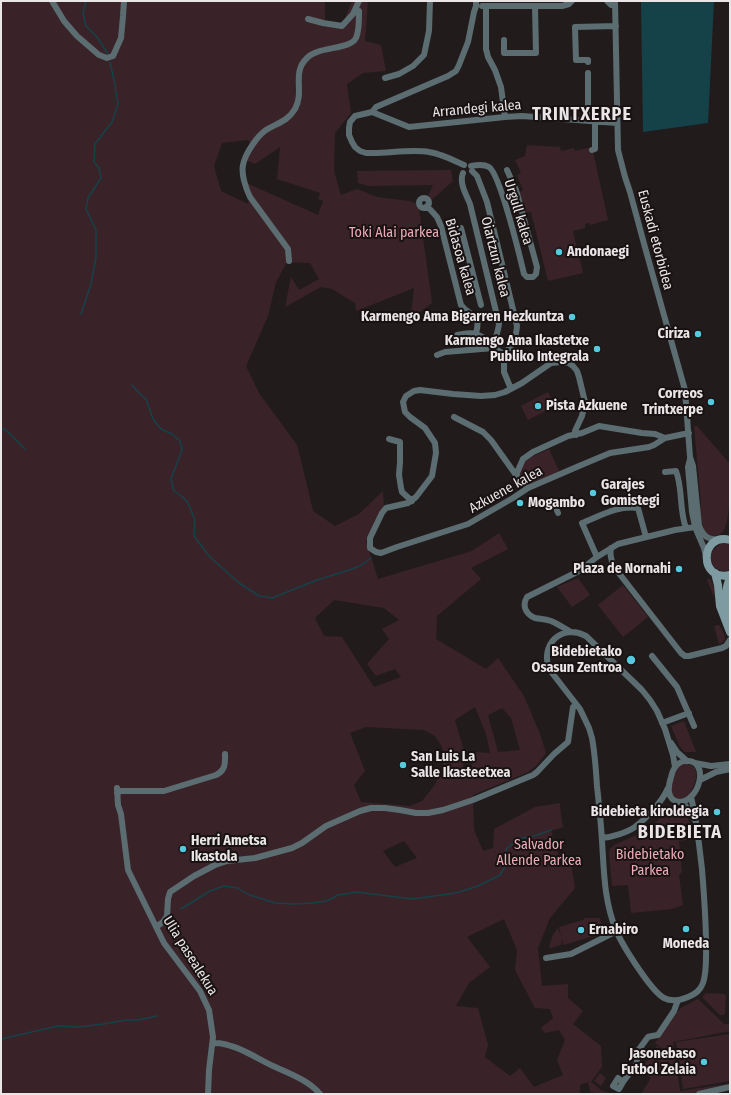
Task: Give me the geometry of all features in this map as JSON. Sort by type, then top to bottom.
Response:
[{"type":"main road","points":[[730,540],[727,539],[714,542],[710,546],[706,557],[708,567],[715,573],[721,576],[730,575]]},
{"type":"main road","points":[[715,573],[720,606],[730,632]]},
{"type":"main road","points":[[730,578],[726,592],[730,612]]},
{"type":"street","points":[[52,1],[64,21],[77,36],[99,55],[107,58],[113,56],[121,38],[124,1]]},
{"type":"street","points":[[308,19],[342,26],[353,14],[359,1]]},
{"type":"street","points":[[385,78],[399,74],[413,66],[424,55],[429,31],[430,1]]},
{"type":"street","points":[[511,389],[504,372],[504,354],[511,348],[514,342],[517,326],[487,202],[477,176],[471,168],[468,174],[450,158],[429,152],[366,153],[360,151],[355,147],[349,135],[349,128],[350,122],[356,116],[372,112],[376,107],[448,76],[456,71],[468,42],[476,3],[486,6],[509,4],[566,6],[572,1]]},
{"type":"street","points":[[606,1],[611,5],[615,3]]},
{"type":"street","name":"Euskadi etorbidea","points":[[615,3],[618,150],[685,390],[689,433],[690,457],[688,467],[692,512],[695,527],[704,548],[706,557]]},
{"type":"street","points":[[486,6],[486,49],[501,87],[505,117]]},
{"type":"street","points":[[504,40],[504,53],[536,52],[535,6]]},
{"type":"street","points":[[289,261],[288,248],[246,190],[243,165],[246,156],[260,135],[265,130],[285,120],[294,109],[299,96],[299,68],[308,56],[316,52],[346,45],[355,40],[357,35],[359,14],[359,11],[356,9]]},
{"type":"street","points":[[588,62],[588,60],[574,60],[575,27],[616,26]]},
{"type":"street","points":[[588,73],[588,121]]},
{"type":"street","name":"Arrandegi kalea","points":[[372,112],[409,127],[522,116],[617,123]]},
{"type":"street","points":[[592,150],[595,149],[595,121]]},
{"type":"street","name":"Urgull kalea","points":[[471,168],[484,165],[492,169],[504,198],[524,274],[527,277],[533,277],[536,274],[536,267],[516,190],[507,170]]},
{"type":"street","name":"Oiartzun kalea","points":[[463,169],[461,178],[463,188],[470,204],[499,324],[494,346]]},
{"type":"street","name":"Bidasoa kalea","points":[[427,206],[437,217],[441,226],[461,305],[464,310],[474,316],[477,324],[476,333]]},
{"type":"street","points":[[461,228],[481,305]]},
{"type":"street","points":[[457,335],[468,332],[476,333],[504,354]]},
{"type":"street","points":[[437,356],[445,352],[494,346]]},
{"type":"street","points":[[389,439],[400,442],[399,475],[401,488],[402,492],[412,501],[432,476],[436,453],[435,442],[425,428],[405,412],[403,402],[406,396],[414,391],[420,390],[481,396],[495,395],[522,383],[551,363],[562,362],[569,363],[577,371],[585,402],[582,416],[575,431],[576,434]]},
{"type":"street","points":[[454,417],[483,432],[491,440],[528,488]]},
{"type":"street","points":[[516,474],[523,459],[533,452],[568,436],[582,434],[599,426],[655,434],[665,438],[689,433]]},
{"type":"street","points":[[654,445],[658,439],[655,434]]},
{"type":"street","name":"Azkuene kalea","points":[[412,501],[386,508],[370,538],[370,548],[381,553],[468,524],[528,488],[610,454],[649,447],[665,438]]},
{"type":"street","name":"Euskadi etorbidea","points":[[690,457],[693,466],[699,526],[705,536],[710,539],[719,540]]},
{"type":"street","points":[[665,472],[676,471],[679,479],[682,512],[686,528]]},
{"type":"street","points":[[554,503],[558,513]]},
{"type":"street","points":[[597,557],[582,523],[617,509],[630,507],[638,508],[646,537]]},
{"type":"street","points":[[687,761],[677,752],[653,705],[642,690],[591,640],[582,634],[571,632],[551,621],[535,618],[525,610],[524,604],[527,597],[531,594],[579,571],[597,557],[618,544],[695,527]]},
{"type":"street","points":[[611,548],[610,557],[618,572],[681,653],[685,656],[689,656],[722,648],[726,646],[730,640]]},
{"type":"street","points":[[571,632],[562,634],[554,640],[548,648],[546,658],[549,669],[580,709],[592,738],[602,838],[603,874],[608,908],[616,931],[628,953],[657,993],[664,998],[671,1000],[678,1000],[690,996],[700,989],[705,970],[705,912],[699,843],[695,811],[691,797]]},
{"type":"street","points":[[652,656],[677,688],[694,726]]},
{"type":"street","points":[[156,927],[163,922],[167,916],[170,892],[215,864],[255,858],[292,848],[302,843],[326,826],[365,809],[385,808],[416,813],[428,813],[443,810],[473,800],[533,775],[568,742],[573,708],[576,705]]},
{"type":"street","points":[[662,723],[689,713]]},
{"type":"street","points":[[602,838],[610,837],[634,827],[658,804],[668,787],[674,767],[674,760],[668,737]]},
{"type":"street","name":"Ulia pasealekua","points":[[208,1094],[213,1043],[209,1010],[200,991],[164,943],[128,870],[117,791],[164,791],[216,775],[224,768],[225,754]]},
{"type":"street","points":[[674,767],[681,762],[687,761],[711,766],[730,764]]},
{"type":"street","points":[[658,804],[668,801],[688,800],[691,797],[700,780],[700,771],[695,763]]},
{"type":"street","points":[[700,780],[716,772],[730,768]]},
{"type":"street","points":[[668,787],[672,799],[685,805],[696,822]]},
{"type":"street","points":[[546,958],[571,954],[616,931]]},
{"type":"street","points":[[623,1082],[637,1063],[637,1052],[648,1037],[658,1035],[674,1011],[678,1000]]},
{"type":"street","points":[[213,1043],[218,1042],[228,1045],[256,1056],[298,1077],[314,1087],[320,1094]]},
{"type":"street","points":[[699,1094],[730,1087]]},
{"type":"green space","points":[[1,1],[325,1],[325,21],[343,23],[352,1],[368,1],[365,41],[381,45],[386,71],[363,73],[347,84],[351,113],[335,133],[334,171],[341,195],[357,189],[377,197],[409,201],[424,206],[419,209],[432,303],[417,314],[411,313],[414,288],[356,311],[355,303],[332,289],[321,287],[285,307],[291,277],[299,290],[319,279],[310,263],[287,262],[276,282],[268,316],[246,366],[259,393],[297,445],[313,511],[335,526],[359,514],[383,491],[384,506],[366,541],[378,579],[472,551],[499,533],[508,549],[471,568],[481,579],[437,616],[436,639],[486,669],[498,658],[524,696],[540,734],[546,753],[537,765],[528,772],[473,795],[474,830],[483,851],[493,848],[494,829],[535,807],[560,803],[563,827],[551,831],[560,860],[569,857],[575,888],[550,918],[538,948],[542,986],[568,984],[568,998],[583,1011],[573,1024],[601,1046],[602,1067],[591,1082],[601,1090],[612,1094],[591,1094],[588,1082],[580,1085],[580,1094],[1,1094]],"holes":[[[247,140],[251,143],[243,159],[255,164],[280,147],[277,179],[320,193],[318,199],[323,201],[318,215],[242,181],[249,199],[248,204],[221,191],[214,166],[222,143]],[[334,600],[384,608],[399,620],[382,629],[389,639],[367,664],[376,676],[395,669],[401,677],[374,687],[342,637],[324,636],[315,618]],[[475,707],[486,734],[490,753],[475,752],[471,772],[463,770],[464,751],[455,720]],[[502,708],[511,718],[520,750],[498,752],[488,715]],[[366,727],[424,730],[435,736],[442,747],[444,759],[442,771],[434,786],[422,801],[410,806],[361,802],[354,785],[365,771],[350,733]],[[404,841],[417,858],[395,867],[383,851]],[[504,919],[517,950],[515,970],[535,1008],[550,1009],[553,1018],[541,1028],[545,1033],[559,1030],[565,1040],[557,1060],[563,1075],[534,1087],[520,1068],[510,1076],[485,1057],[488,1045],[478,1008],[456,1006],[469,983],[490,967],[467,937]]]},
{"type":"green space","points":[[527,145],[560,147],[561,151],[574,148],[575,151],[592,147],[608,220],[590,225],[589,223],[585,224],[585,228],[573,231],[583,273],[548,281],[531,212],[522,213],[517,194],[523,190],[517,175],[521,173],[515,160],[525,156]]},
{"type":"green space","points":[[451,170],[453,181],[429,202],[428,196],[433,185],[369,186],[358,183],[357,171]]},
{"type":"green space","points":[[548,392],[555,406],[528,420],[521,406]]},
{"type":"green space","points":[[694,426],[697,426],[730,464],[730,497],[727,521],[723,531],[714,536],[705,533],[700,521],[701,503]]},
{"type":"green space","points":[[549,449],[560,473],[529,486],[518,474],[524,461]]},
{"type":"green space","points":[[724,543],[730,544],[730,570],[723,571],[714,566],[711,561],[711,556],[717,546]]},
{"type":"green space","points":[[578,578],[590,595],[572,607],[557,587]]},
{"type":"green space","points":[[710,578],[714,587],[714,597],[707,580]]},
{"type":"green space","points":[[623,585],[648,617],[623,637],[598,605]]},
{"type":"green space","points":[[719,625],[725,638],[719,644],[714,626]]},
{"type":"green space","points":[[684,721],[696,752],[685,752],[680,747],[671,726]]},
{"type":"green space","points":[[687,764],[695,769],[695,783],[688,797],[680,799],[675,798],[672,794],[671,788],[674,774],[680,765]]},
{"type":"green space","name":"Bidebietako Parkea","points":[[668,806],[680,809],[687,816],[692,839],[679,841],[682,872],[679,875],[683,905],[672,909],[631,913],[628,885],[612,886],[609,853],[610,849],[614,845],[651,827],[665,814],[661,810],[663,807]]},
{"type":"green space","name":"Ernabiro","points":[[585,918],[599,918],[602,925],[602,933],[564,945],[561,938],[562,944],[551,948],[549,947],[553,935],[557,929],[561,936],[559,927],[583,920]]},
{"type":"green space","points":[[706,993],[724,994],[726,996],[725,1013],[723,1015],[720,1015],[703,998]]},
{"type":"green space","points":[[698,999],[724,1024],[730,1024],[730,1031],[673,1042],[680,1091],[727,1084],[730,1085],[692,1094],[641,1094],[651,1078],[640,1071],[657,1046],[667,1053],[665,1056],[668,1053],[655,1043],[678,1011]]},
{"type":"green space","name":"Jasonebaso Futbol Zelaia","points":[[730,1034],[730,1081],[683,1089],[676,1042]]},
{"type":"green space","points":[[600,1073],[606,1078],[601,1086],[594,1081]]},
{"type":"water","points":[[641,1],[714,1],[708,123],[643,132]]},
{"type":"waterway","points":[[86,1],[83,13],[86,26],[97,37],[108,54]]},
{"type":"waterway","points":[[81,314],[91,284],[96,257],[96,230],[86,209],[88,198],[101,178],[99,168],[94,162],[95,144],[112,122],[118,104],[110,62]]},
{"type":"waterway","points":[[132,385],[146,399],[153,419],[161,429],[172,434],[180,441],[182,450],[171,479],[174,491],[183,497],[188,503],[195,520],[194,536],[210,557],[239,583],[259,596],[272,598],[317,580],[360,566],[371,558]]},
{"type":"waterway","points":[[1,428],[6,430],[25,449]]},
{"type":"waterway","points":[[181,909],[210,891],[224,886],[238,888],[247,894],[275,903],[294,904],[327,901],[338,895],[357,892],[412,899],[456,893],[478,886],[500,875],[506,865],[506,849],[518,839],[534,836],[551,830]]},
{"type":"waterway","points":[[1,1039],[58,1026],[78,1027],[126,1020],[138,1020],[157,1016]]},
{"type":"place","name":"Andonaegi","points":[[559,252]]},
{"type":"place","name":"Karmengo Ama Bigarren Hezkuntza","points":[[572,317]]},
{"type":"place","name":"Ciriza","points":[[698,334]]},
{"type":"place","name":"Karmengo Ama Ikastetxe Publiko Integrala","points":[[597,349]]},
{"type":"place","name":"Correos Trintxerpe","points":[[711,402]]},
{"type":"place","name":"Pista Azkuene","points":[[538,406]]},
{"type":"place","name":"Garajes Gomistegi","points":[[593,493]]},
{"type":"place","name":"Mogambo","points":[[520,503]]},
{"type":"place","name":"Plaza de Nornahi","points":[[679,569]]},
{"type":"place","name":"Bidebietako Osasun Zentroa","points":[[631,660]]},
{"type":"place","name":"San Luis La Salle Ikasteetxea","points":[[403,765]]},
{"type":"place","name":"Bidebieta kiroldegia","points":[[717,812]]},
{"type":"place","name":"Herri Ametsa Ikastola","points":[[183,849]]},
{"type":"place","name":"Moneda","points":[[686,929]]},
{"type":"place","name":"Ernabiro","points":[[581,930]]},
{"type":"place","name":"Jasonebaso Futbol Zelaia","points":[[704,1062]]},
{"type":"district","name":"TRINTXERPE","points":[[582,115]]},
{"type":"district","name":"BIDEBIETA","points":[[680,833]]},
{"type":"park label","name":"Toki Alai parkea","points":[[394,233]]},
{"type":"park label","name":"Salvador Allende Parkea","points":[[539,854]]}]
